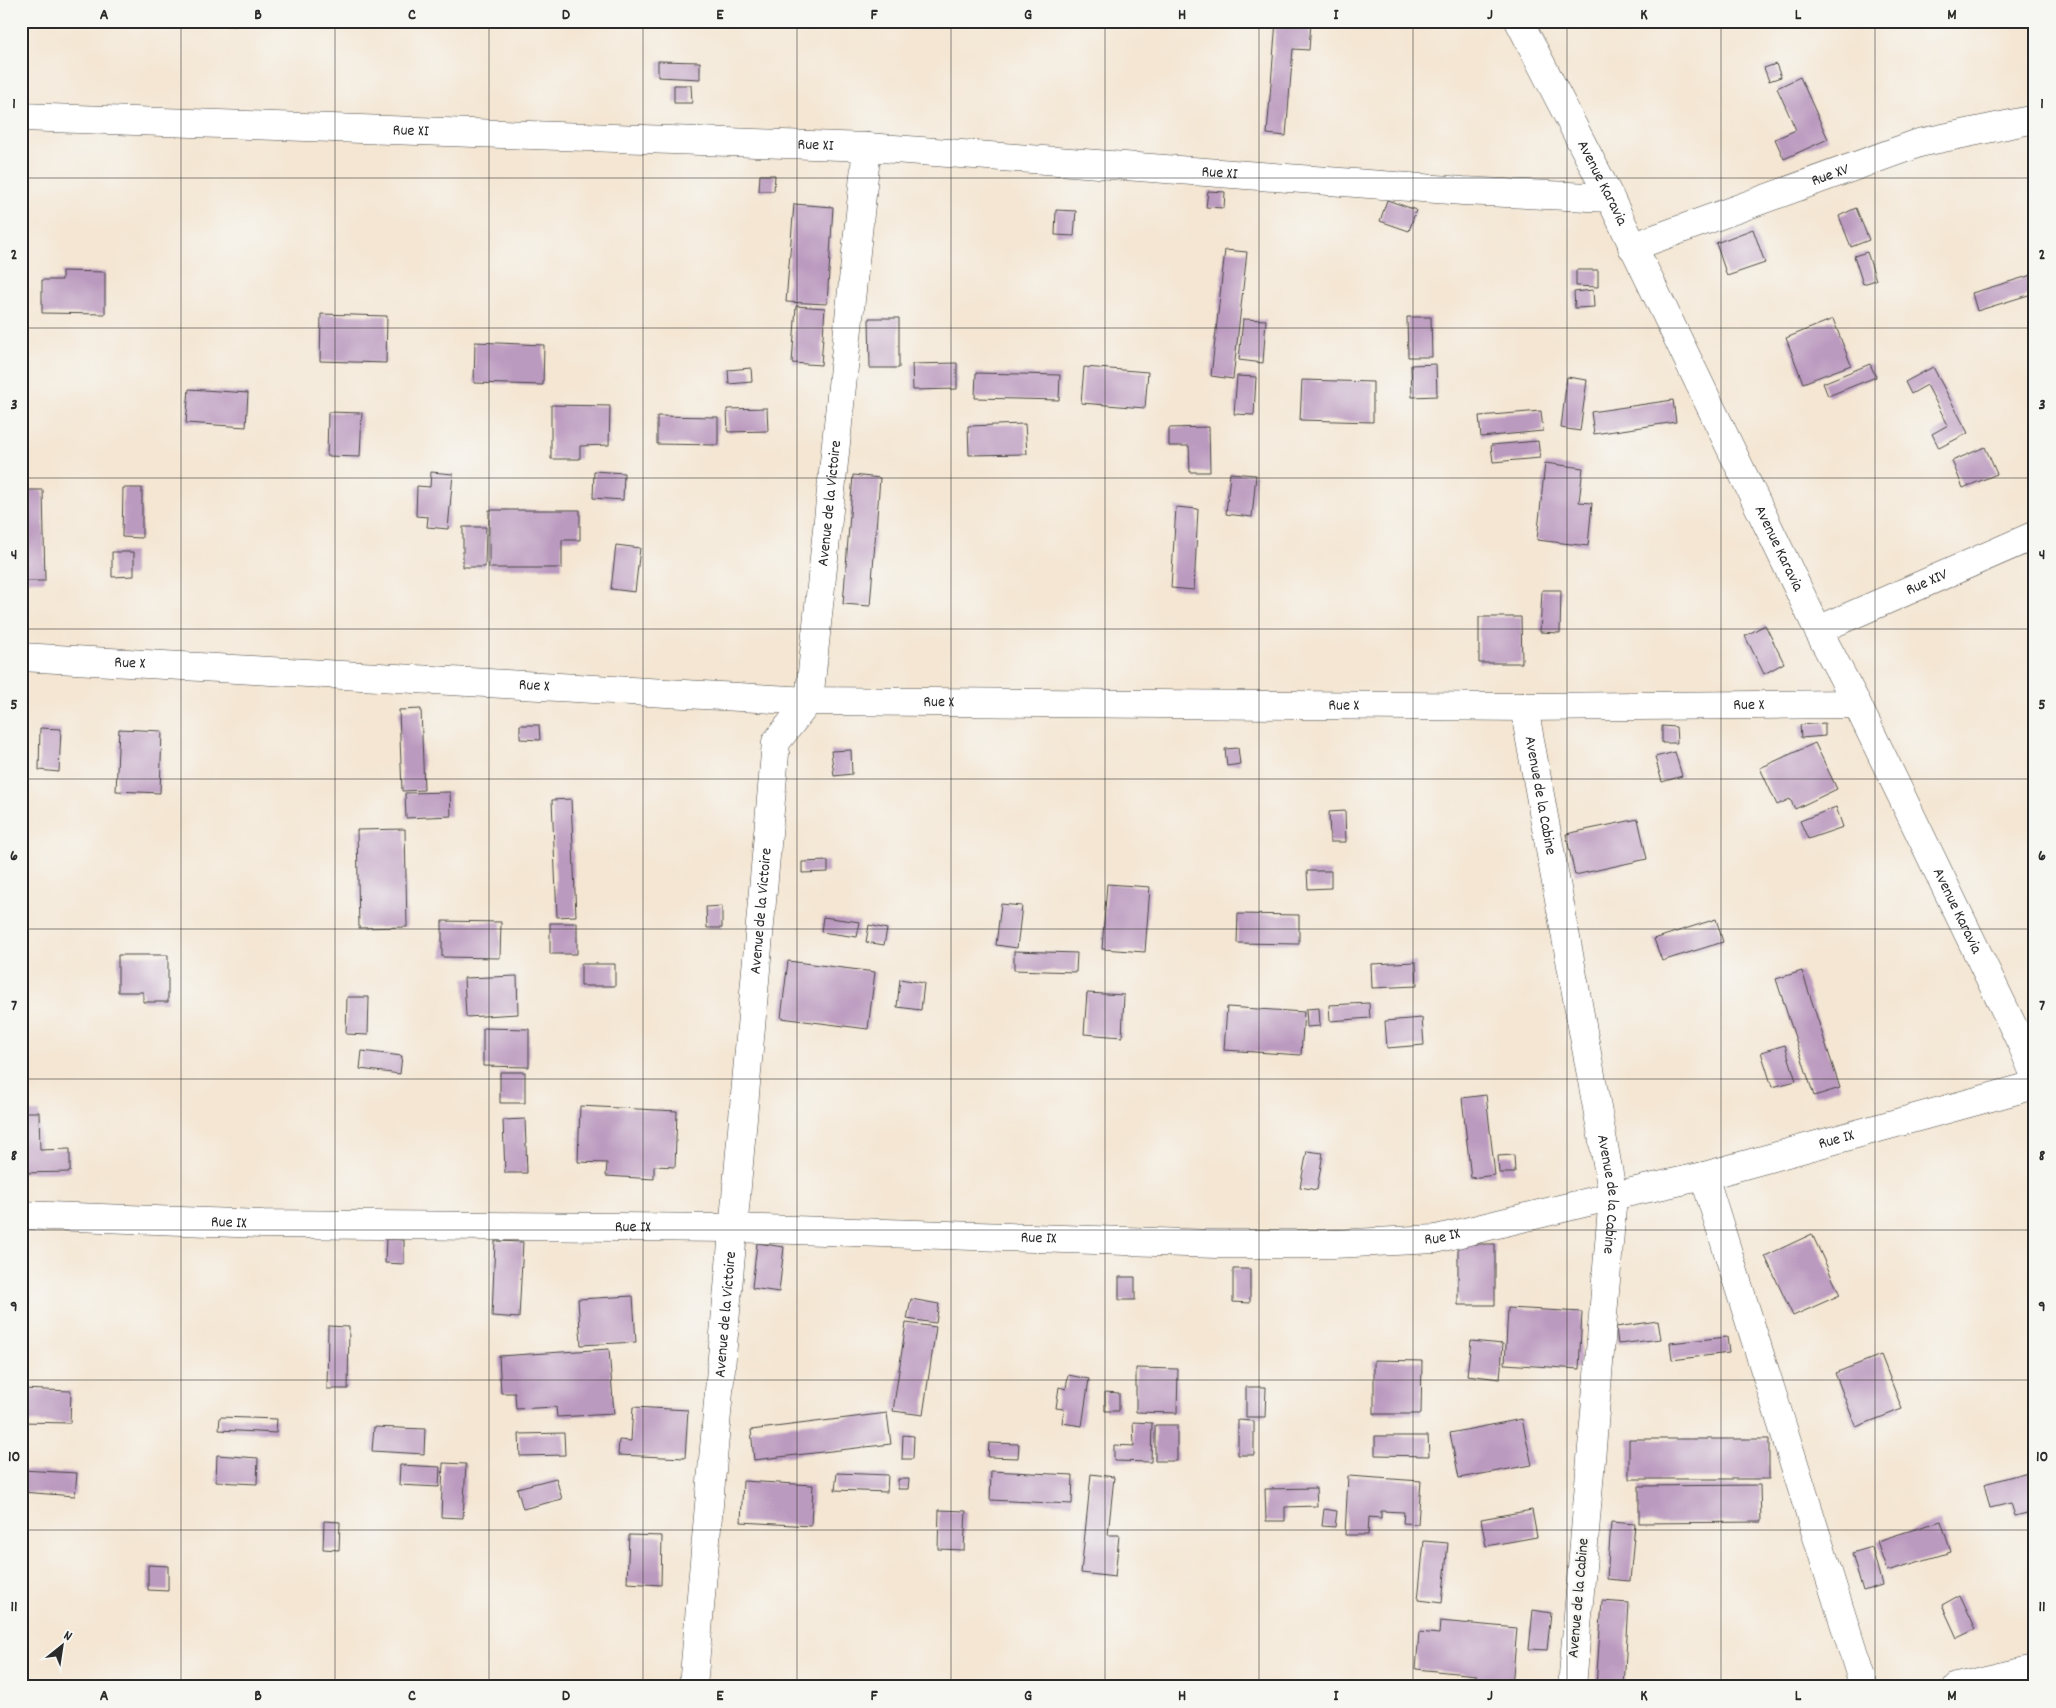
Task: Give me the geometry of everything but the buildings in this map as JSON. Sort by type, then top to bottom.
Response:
[{"type":"street","name":"Avenue Karavia","points":[[1519,21],[1610,198],[1632,248],[1818,630],[2028,1042],[2035,1076]]},
{"type":"street","name":"Rue XI","points":[[21,117],[867,147],[1463,191],[1610,198]]},
{"type":"street","name":"Rue XV","points":[[1632,248],[1919,144],[2035,119]]},
{"type":"street","name":"Avenue de la Victoire","points":[[693,1687],[776,742],[809,701],[867,147]]},
{"type":"street","name":"Rue XIV","points":[[1818,630],[2035,535]]},
{"type":"street","name":"Rue X","points":[[21,656],[809,701],[1524,708],[1857,704]]},
{"type":"street","name":"Avenue de la Cabine","points":[[1524,708],[1613,1196],[1572,1687]]},
{"type":"street","name":"Rue IX","points":[[21,1215],[263,1224],[733,1228],[1208,1243],[1333,1244],[1436,1239],[1704,1176],[2035,1085]]},
{"type":"street","points":[[1704,1176],[1864,1687]]},
{"type":"street","points":[[1957,1687],[2035,1670]]}]
